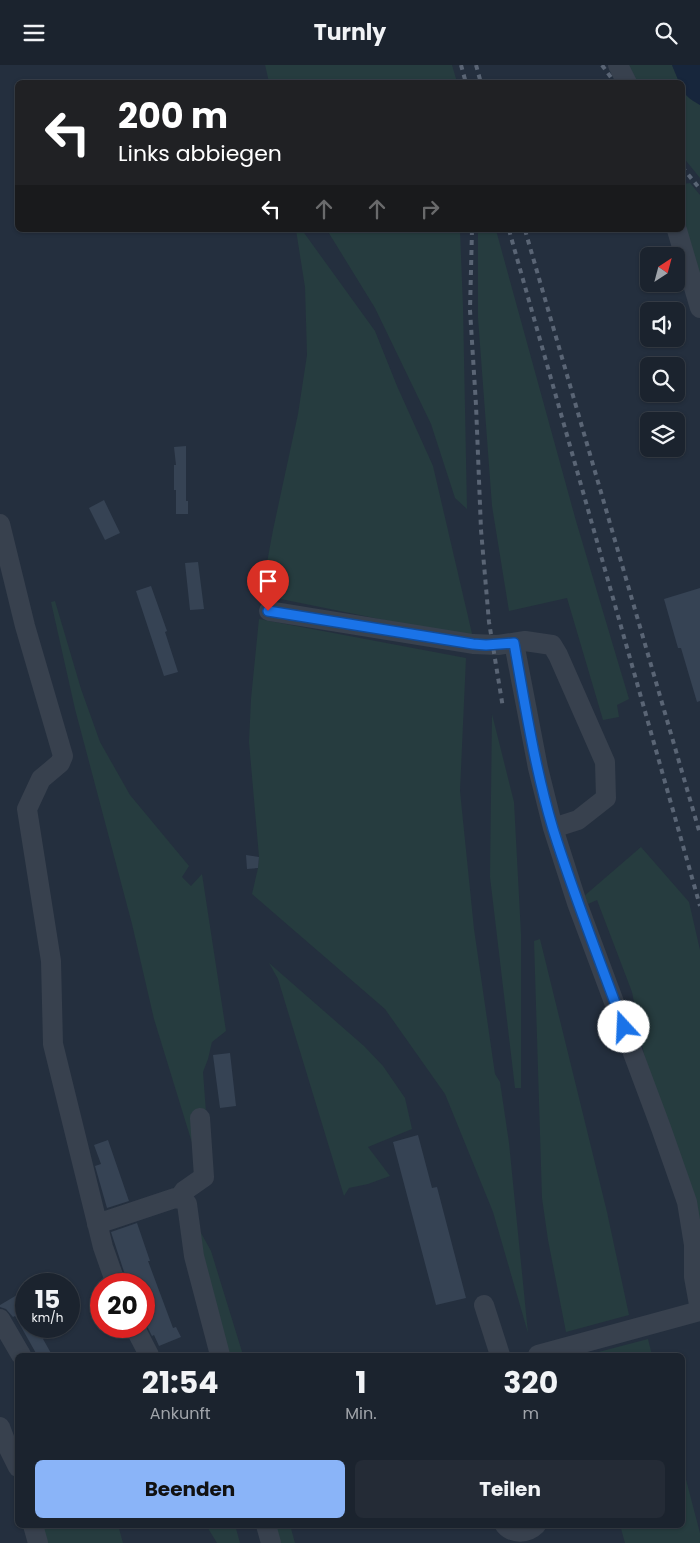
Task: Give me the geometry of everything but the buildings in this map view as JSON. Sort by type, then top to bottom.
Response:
[{"type":"street","points":[[618,65],[626,80]]},
{"type":"street","points":[[678,232],[699,303]]},
{"type":"street","points":[[0,524],[25,626],[63,756],[60,763],[41,779],[27,809],[51,961],[53,1044],[97,1224],[112,1273]]},
{"type":"street","points":[[268,611],[473,644],[486,645],[525,641],[552,645],[605,762],[606,798],[578,820],[553,827]]},
{"type":"street","points":[[514,643],[538,768],[553,827],[577,903],[661,1127],[687,1203],[694,1245],[694,1277],[699,1306],[545,1353]]},
{"type":"street","points":[[179,1198],[184,1191],[204,1177],[200,1118]]},
{"type":"street","points":[[97,1224],[175,1198],[184,1200],[187,1204],[194,1256],[219,1353]]},
{"type":"street","points":[[484,1305],[499,1353]]},
{"type":"street","points":[[0,1319],[20,1353]]},
{"type":"street","points":[[140,1338],[148,1353]]},
{"type":"street","points":[[0,1427],[15,1460]]},
{"type":"street","points":[[34,1528],[38,1543]]},
{"type":"street","points":[[267,1528],[271,1543]]},
{"type":"street","points":[[509,1528],[513,1531],[522,1532],[528,1528]]},
{"type":"green space","points":[[265,65],[452,65],[456,80],[269,80]]},
{"type":"green space","points":[[627,65],[672,65],[678,80],[634,80]]},
{"type":"green space","points":[[685,93],[700,105],[700,178],[685,159]]},
{"type":"green space","points":[[690,183],[700,195],[700,282],[685,230],[685,184]]},
{"type":"green space","points":[[296,232],[303,232],[375,331],[433,466],[473,638],[261,595],[298,414],[307,355],[305,287]]},
{"type":"green space","points":[[328,232],[460,232],[467,509],[455,498],[431,424],[375,308]]},
{"type":"green space","points":[[478,232],[497,232],[576,521],[629,699],[617,705],[619,717],[603,720],[567,598],[509,611],[492,506],[478,318]]},
{"type":"green space","points":[[55,601],[81,689],[100,742],[130,795],[189,866],[182,877],[191,886],[202,874],[226,1031],[212,1042],[203,1072],[206,1112],[191,1113],[196,1146],[193,1146],[154,1019],[132,924],[75,709],[51,602]]},
{"type":"green space","points":[[259,619],[466,658],[460,791],[474,929],[495,1074],[500,1082],[509,1143],[528,1333],[493,1212],[445,1094],[385,1009],[252,894],[259,857],[249,742]]},
{"type":"green space","points":[[492,714],[514,802],[521,934],[521,1088],[515,1088],[490,877]]},
{"type":"green space","points":[[641,847],[689,902],[700,950],[700,1223],[651,1091],[632,992],[597,900],[588,904],[583,897]]},
{"type":"green space","points":[[540,939],[607,1212],[629,1315],[566,1332],[542,1198],[534,941]]},
{"type":"green space","points":[[269,963],[364,1046],[383,1066],[405,1098],[412,1129],[368,1147],[390,1176],[349,1188],[344,1196],[278,979]]},
{"type":"green space","points":[[196,1224],[211,1251],[242,1353],[225,1353]]},
{"type":"green space","points":[[648,1339],[652,1353],[595,1353]]},
{"type":"green space","points":[[685,1476],[700,1533],[700,1543],[625,1543],[621,1528],[685,1528]]},
{"type":"green space","points":[[41,1528],[119,1528],[123,1543],[44,1543]]},
{"type":"green space","points":[[208,1528],[236,1528],[240,1543],[217,1543]]},
{"type":"green space","points":[[273,1528],[291,1528],[295,1543],[276,1543]]},
{"type":"water","points":[[672,65],[700,65],[700,105],[685,94],[685,80],[678,80]]},
{"type":"railway","points":[[461,65],[465,80]]},
{"type":"railway","points":[[476,65],[480,80]]},
{"type":"railway","points":[[602,65],[613,80]]},
{"type":"railway","points":[[685,171],[700,189]]},
{"type":"railway","points":[[472,232],[470,310],[481,530],[489,622],[503,708]]},
{"type":"railway","points":[[510,232],[700,906]]},
{"type":"railway","points":[[526,232],[700,834]]},
{"type":"route","points":[[268,611],[473,644],[498,645],[514,643],[538,768],[553,827],[577,903],[624,1027]]}]
